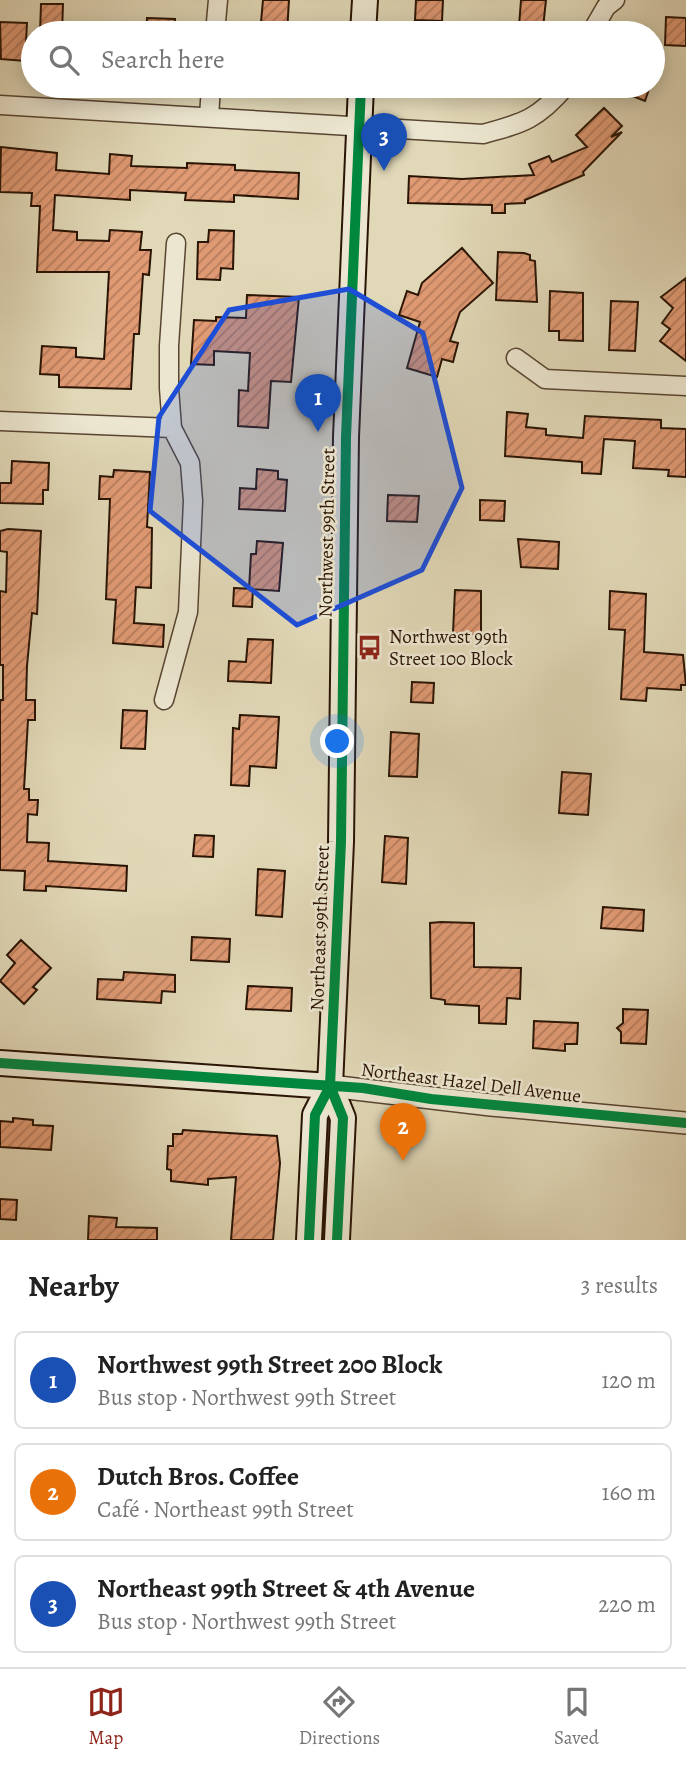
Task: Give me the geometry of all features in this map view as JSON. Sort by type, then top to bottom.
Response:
[{"type":"main road","points":[[364,21],[365,0]]},
{"type":"main road","name":"Northwest 99th Street","points":[[341,771],[346,438],[360,98]]},
{"type":"main road","name":"Northeast 99th Street","points":[[337,1240],[343,1118],[330,1086],[341,842],[341,771]]},
{"type":"main road","name":"Northeast Hazel Dell Avenue","points":[[0,1063],[330,1086]]},
{"type":"main road","name":"Northeast 99th Street","points":[[309,1240],[315,1115],[330,1086]]},
{"type":"street","points":[[216,21],[218,0]]},
{"type":"street","points":[[598,21],[606,7],[615,0]]},
{"type":"street","points":[[209,117],[210,98]]},
{"type":"street","points":[[0,105],[359,124],[483,134],[516,125],[544,111],[555,98]]},
{"type":"street","points":[[164,700],[188,612],[193,501],[190,463],[172,428],[169,346],[176,243]]},
{"type":"street","points":[[516,358],[545,379],[686,386]]},
{"type":"street","points":[[0,421],[172,428]]},
{"type":"street","name":"Northeast Hazel Dell Avenue","points":[[330,1086],[478,1104],[686,1123]]},
{"type":"highlighted area","points":[[349,289],[423,333],[462,488],[422,570],[297,625],[150,511],[159,417],[229,310]]},
{"type":"building","points":[[263,0],[289,0],[288,21],[261,21]]},
{"type":"building","points":[[416,0],[443,0],[442,21],[415,20]]},
{"type":"building","points":[[521,0],[546,0],[544,21],[519,21]]},
{"type":"building","points":[[41,4],[63,4],[62,21],[40,21]]},
{"type":"building","points":[[666,17],[686,18],[686,46],[665,45]]},
{"type":"building","points":[[147,18],[175,19],[175,21],[147,21]]},
{"type":"building","points":[[0,22],[21,23],[21,61],[1,59]]},
{"type":"building","points":[[604,108],[622,126],[611,137],[622,132],[583,172],[584,175],[525,200],[525,203],[505,204],[505,213],[492,213],[492,205],[408,203],[409,176],[462,179],[534,175],[529,164],[549,156],[552,162],[587,147],[576,135]]},
{"type":"building","points":[[1,147],[57,153],[56,170],[109,174],[110,154],[132,156],[131,166],[187,168],[187,163],[235,165],[235,170],[299,173],[298,199],[234,195],[234,202],[185,200],[186,193],[130,190],[130,200],[55,195],[53,230],[77,232],[77,240],[109,241],[110,230],[142,232],[140,250],[151,250],[149,275],[143,274],[139,334],[134,334],[131,389],[59,387],[59,375],[40,374],[42,346],[76,348],[76,357],[104,359],[109,272],[37,272],[40,206],[31,206],[32,193],[0,192]]},
{"type":"building","points":[[209,230],[234,231],[233,269],[221,268],[220,280],[197,279],[198,242],[208,242]]},
{"type":"building","points":[[462,248],[493,283],[460,312],[450,341],[458,343],[453,362],[442,359],[437,377],[407,368],[420,322],[399,315],[407,291],[418,295],[422,283]]},
{"type":"building","points":[[498,252],[524,253],[530,255],[530,260],[535,261],[537,302],[496,300]]},
{"type":"building","points":[[686,278],[686,361],[660,341],[670,329],[662,323],[673,308],[661,297]]},
{"type":"building","points":[[550,291],[583,293],[583,341],[559,340],[559,331],[549,331]]},
{"type":"building","points":[[247,295],[299,297],[291,382],[271,381],[268,428],[238,426],[239,390],[248,391],[250,353],[214,351],[214,365],[191,364],[194,320],[216,321],[216,317],[246,318]]},
{"type":"building","points":[[611,301],[638,302],[635,351],[609,350]]},
{"type":"building","points":[[507,412],[528,414],[526,427],[546,429],[546,435],[583,438],[585,416],[661,420],[661,428],[686,429],[686,477],[668,476],[669,470],[633,468],[635,441],[604,439],[601,474],[582,473],[582,462],[505,456]]},
{"type":"building","points":[[12,461],[49,463],[48,490],[43,490],[43,504],[0,503],[0,483],[11,483]]},
{"type":"building","points":[[257,469],[278,471],[278,479],[287,480],[285,511],[239,509],[240,488],[256,489]]},
{"type":"building","points":[[114,470],[150,472],[147,527],[152,528],[151,588],[136,587],[134,623],[164,625],[163,647],[113,643],[116,600],[106,599],[110,499],[99,499],[100,476],[113,477]]},
{"type":"building","points":[[388,495],[419,496],[417,522],[387,521]]},
{"type":"building","points":[[480,500],[505,501],[504,521],[480,520]]},
{"type":"building","points":[[0,531],[41,531],[37,614],[32,613],[27,666],[26,700],[35,700],[35,720],[28,720],[24,789],[29,789],[29,800],[38,800],[37,815],[28,814],[27,842],[49,843],[48,861],[127,866],[126,891],[46,886],[46,891],[24,890],[25,871],[0,870],[0,700],[3,700],[3,665],[0,665],[0,591],[6,592],[7,552],[0,551]]},
{"type":"building","points":[[518,539],[559,542],[558,569],[521,567]]},
{"type":"building","points":[[257,541],[283,543],[279,591],[249,589],[251,554],[256,554]]},
{"type":"building","points":[[234,588],[253,589],[252,607],[233,606]]},
{"type":"building","points":[[455,590],[481,591],[481,635],[453,633]]},
{"type":"building","points":[[610,591],[646,594],[644,652],[683,655],[686,685],[681,685],[681,690],[647,688],[646,701],[621,699],[625,630],[609,629]]},
{"type":"building","points":[[248,639],[273,640],[271,683],[228,681],[229,661],[246,662]]},
{"type":"building","points":[[412,682],[434,683],[433,703],[411,702]]},
{"type":"building","points":[[123,710],[147,711],[145,749],[121,748]]},
{"type":"building","points":[[240,715],[279,717],[276,768],[250,766],[249,786],[231,785],[233,728],[239,729]]},
{"type":"building","points":[[391,732],[419,734],[417,777],[389,776]]},
{"type":"building","points":[[562,772],[591,774],[588,815],[559,813]]},
{"type":"building","points":[[195,835],[214,836],[213,857],[193,856]]},
{"type":"building","points":[[385,836],[408,838],[406,884],[382,882]]},
{"type":"building","points":[[258,869],[285,871],[282,917],[256,915]]},
{"type":"building","points":[[603,907],[644,910],[643,931],[601,928]]},
{"type":"building","points":[[430,923],[474,923],[474,967],[521,968],[520,999],[507,998],[506,1024],[479,1023],[479,1006],[445,1004],[445,1000],[431,998]]},
{"type":"building","points":[[192,937],[230,939],[229,962],[191,960]]},
{"type":"building","points":[[21,940],[51,968],[33,987],[37,990],[24,1004],[0,981],[15,963],[7,955]]},
{"type":"building","points":[[124,972],[175,975],[175,992],[162,991],[161,1003],[97,999],[98,979],[123,980]]},
{"type":"building","points":[[248,986],[292,988],[291,1011],[246,1009]]},
{"type":"building","points":[[623,1009],[648,1010],[646,1044],[621,1043],[621,1032],[617,1028],[623,1023]]},
{"type":"building","points":[[534,1021],[578,1023],[577,1044],[565,1044],[565,1051],[533,1048]]},
{"type":"building","points":[[13,1118],[33,1120],[33,1125],[53,1126],[51,1150],[0,1147],[0,1121],[13,1122]]},
{"type":"building","points":[[183,1130],[277,1136],[280,1163],[273,1240],[231,1240],[236,1177],[208,1179],[208,1185],[171,1181],[171,1170],[167,1169],[168,1146],[173,1146],[173,1134],[182,1134]]},
{"type":"building","points":[[0,1199],[17,1200],[16,1220],[0,1219]]},
{"type":"building","points":[[89,1216],[117,1218],[116,1227],[157,1228],[157,1240],[88,1240]]},
{"type":"cycle path","points":[[337,1240],[343,1118],[330,1086],[341,842],[346,437],[360,98]]},
{"type":"cycle path","points":[[0,1063],[363,1088],[431,1099],[686,1123]]},
{"type":"cycle path","points":[[309,1240],[315,1115],[330,1086]]},
{"type":"place","name":"Northeast 99th Street & 4th Avenue","points":[[384,171]]},
{"type":"place","name":"Northwest 99th Street 200 Block","points":[[318,432]]},
{"type":"place","name":"Northwest 99th Street 100 Block","points":[[369,648]]},
{"type":"place","name":"Dutch Bros. Coffee","points":[[403,1161]]}]
